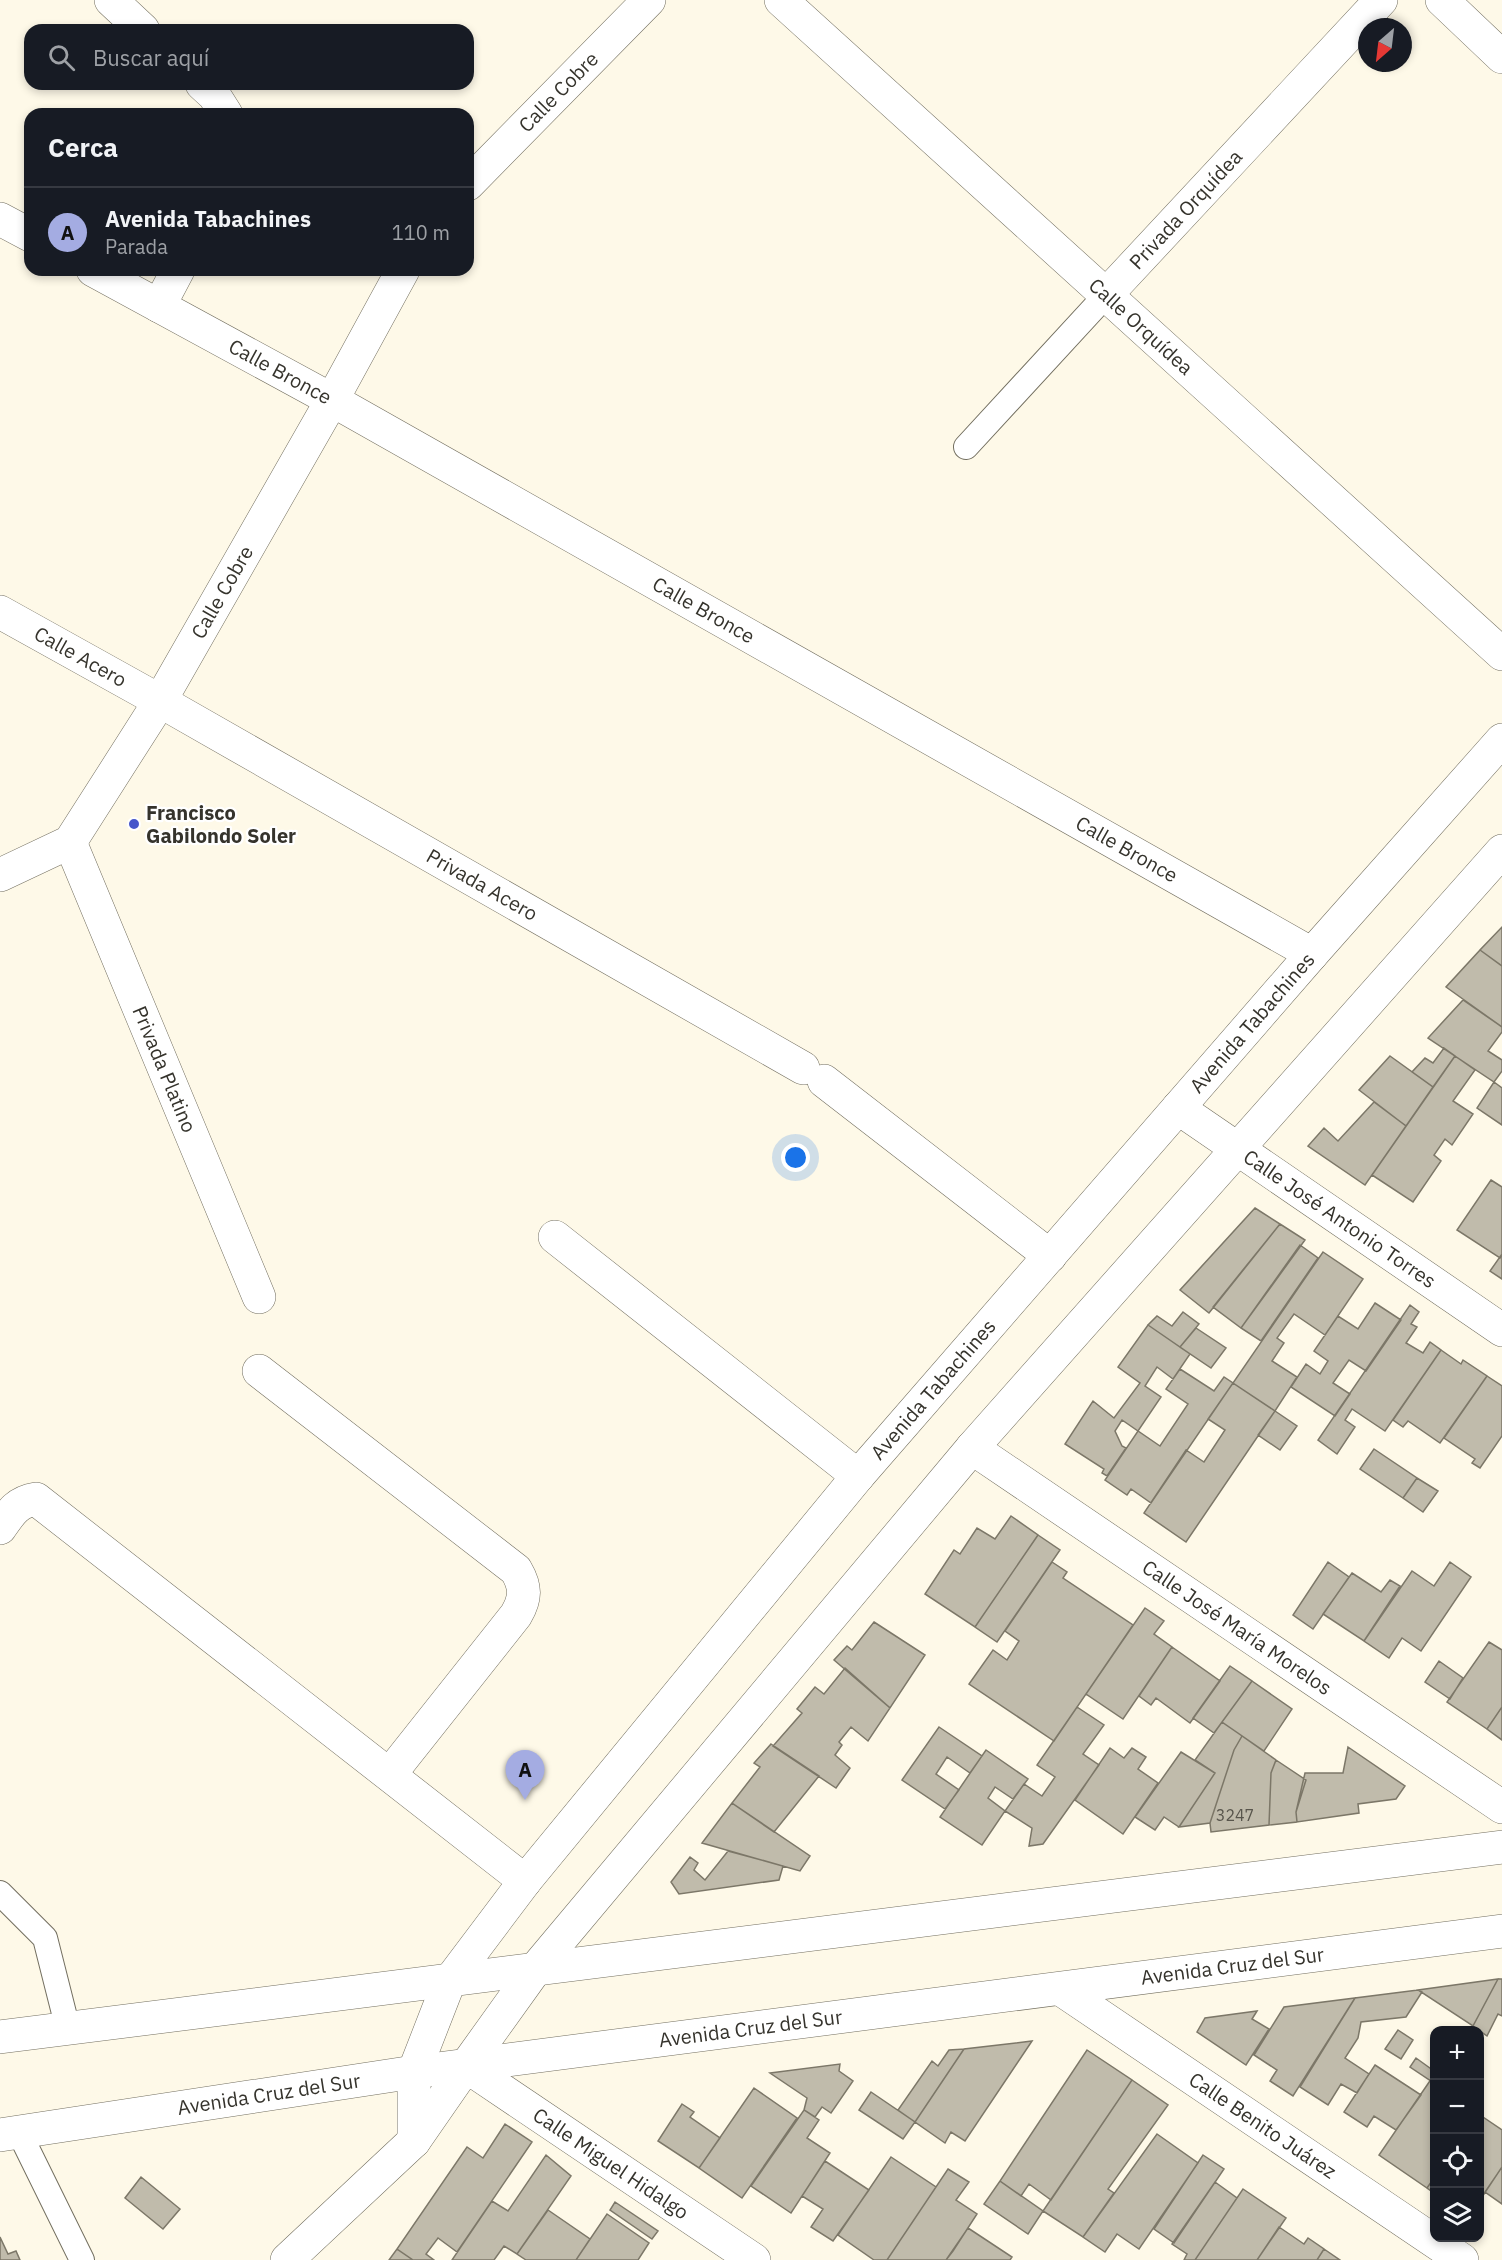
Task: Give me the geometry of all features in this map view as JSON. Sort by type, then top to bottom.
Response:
[{"type":"street","points":[[111,0],[137,24]]},
{"type":"street","name":"Calle Cobre","points":[[474,178],[649,0]]},
{"type":"street","name":"Calle Orquídea","points":[[781,0],[1502,654]]},
{"type":"street","name":"Privada Orquídea","points":[[1106,295],[1382,0]]},
{"type":"street","points":[[1443,0],[1502,57]]},
{"type":"street","points":[[209,90],[222,108]]},
{"type":"street","points":[[0,219],[24,233]]},
{"type":"street","name":"Calle Bronce","points":[[104,276],[332,400],[1312,954]]},
{"type":"street","points":[[159,306],[175,276]]},
{"type":"street","name":"Calle Cobre","points":[[70,842],[160,701],[332,400],[400,276]]},
{"type":"street","name":"Calle Acero","points":[[0,612],[160,701]]},
{"type":"street","name":"Privada Acero","points":[[160,701],[813,1075],[1050,1256]]},
{"type":"street","name":"Avenida Tabachines","points":[[414,2072],[449,1982],[525,1881],[858,1476],[1312,954],[1502,740]]},
{"type":"street","points":[[0,875],[70,842]]},
{"type":"street","name":"Privada Platino","points":[[70,842],[259,1297]]},
{"type":"street","points":[[287,2260],[414,2141],[537,1967],[972,1448],[1501,853]]},
{"type":"street","name":"Calle José Antonio Torres","points":[[1178,1108],[1502,1330]]},
{"type":"street","points":[[555,1237],[858,1476]]},
{"type":"street","points":[[259,1371],[516,1570],[522,1581],[525,1592],[516,1615],[390,1774]]},
{"type":"street","name":"Calle José María Morelos","points":[[972,1448],[1502,1807]]},
{"type":"street","points":[[0,1528],[13,1509],[23,1501],[36,1498],[525,1881]]},
{"type":"street","points":[[0,2037],[449,1982],[537,1967],[1502,1847]]},
{"type":"street","name":"Avenida Cruz del Sur","points":[[10,2134],[414,2072],[1062,1990],[1502,1931]]},
{"type":"street","name":"Calle Benito Juárez","points":[[1062,1990],[1462,2260]]},
{"type":"street","name":"Calle Miguel Hidalgo","points":[[466,2066],[754,2260]]},
{"type":"street","points":[[414,2072],[414,2141]]},
{"type":"lane","name":"Privada Orquídea","points":[[966,447],[1106,295]]},
{"type":"lane","points":[[0,1893],[45,1938],[68,2029]]},
{"type":"lane","points":[[10,2134],[82,2260]]},
{"type":"building","points":[[1502,927],[1502,966],[1480,950]]},
{"type":"building","points":[[1480,950],[1502,966],[1502,1027],[1446,987]]},
{"type":"building","points":[[1463,1000],[1502,1027],[1502,1032],[1488,1051],[1502,1060],[1502,1071],[1494,1082],[1428,1038]]},
{"type":"building","points":[[1444,1048],[1455,1056],[1433,1087],[1412,1072],[1425,1058],[1433,1063]]},
{"type":"building","points":[[1390,1056],[1433,1087],[1406,1126],[1359,1090]]},
{"type":"building","points":[[1455,1056],[1475,1070],[1453,1101],[1473,1114],[1452,1145],[1445,1139],[1434,1155],[1441,1161],[1413,1202],[1372,1175]]},
{"type":"building","points":[[1494,1082],[1502,1088],[1502,1125],[1477,1108]]},
{"type":"building","points":[[1374,1102],[1406,1126],[1365,1185],[1308,1146],[1324,1128],[1338,1141]]},
{"type":"building","points":[[1491,1180],[1502,1187],[1502,1254],[1500,1258],[1457,1230]]},
{"type":"building","points":[[1255,1208],[1280,1224],[1209,1313],[1180,1290]]},
{"type":"building","points":[[1280,1224],[1305,1240],[1241,1328],[1213,1307]]},
{"type":"building","points":[[1300,1245],[1318,1258],[1261,1341],[1241,1328]]},
{"type":"building","points":[[1323,1252],[1363,1279],[1325,1335],[1294,1314],[1277,1338],[1284,1343],[1272,1361],[1297,1377],[1275,1411],[1233,1383]]},
{"type":"building","points":[[1502,1254],[1502,1279],[1490,1271]]},
{"type":"building","points":[[1375,1303],[1401,1320],[1366,1371],[1349,1360],[1333,1383],[1350,1394],[1335,1416],[1291,1387],[1306,1364],[1320,1374],[1328,1361],[1314,1351],[1338,1316],[1358,1329]]},
{"type":"building","points":[[1410,1305],[1419,1312],[1411,1324],[1417,1327],[1406,1343],[1423,1353],[1430,1342],[1441,1350],[1385,1431],[1352,1409],[1345,1420],[1355,1427],[1337,1454],[1318,1440]]},
{"type":"building","points":[[1183,1312],[1199,1324],[1180,1347],[1148,1325],[1157,1316],[1172,1326]]},
{"type":"building","points":[[1148,1325],[1190,1354],[1173,1379],[1157,1367],[1145,1386],[1161,1397],[1138,1431],[1122,1420],[1115,1431],[1122,1446],[1126,1448],[1107,1476],[1102,1473],[1104,1469],[1065,1444],[1093,1401],[1114,1418],[1140,1383],[1118,1367]]},
{"type":"building","points":[[1196,1328],[1226,1348],[1211,1368],[1180,1347]]},
{"type":"building","points":[[1441,1350],[1461,1364],[1463,1360],[1487,1376],[1440,1443],[1408,1421],[1403,1427],[1393,1420]]},
{"type":"building","points":[[1180,1369],[1214,1391],[1224,1377],[1233,1383],[1151,1503],[1131,1489],[1127,1495],[1105,1480],[1138,1431],[1160,1446],[1188,1404],[1166,1389]]},
{"type":"building","points":[[1487,1376],[1502,1386],[1502,1436],[1480,1468],[1472,1463],[1475,1459],[1444,1438]]},
{"type":"building","points":[[1233,1383],[1275,1411],[1186,1542],[1144,1513],[1186,1450],[1204,1462],[1225,1430],[1208,1419]]},
{"type":"building","points":[[1275,1411],[1297,1426],[1280,1450],[1258,1435]]},
{"type":"building","points":[[1374,1449],[1417,1478],[1403,1498],[1360,1469]]},
{"type":"building","points":[[1417,1478],[1438,1491],[1423,1512],[1403,1498]]},
{"type":"building","points":[[1011,1516],[1038,1535],[975,1627],[925,1594],[954,1550],[960,1554],[977,1528],[995,1539]]},
{"type":"building","points":[[1038,1535],[1060,1550],[997,1642],[975,1627]]},
{"type":"building","points":[[1052,1562],[1067,1572],[1063,1578],[1133,1625],[1054,1741],[969,1684],[993,1650],[1007,1660],[1019,1641],[1005,1631]]},
{"type":"building","points":[[1328,1562],[1349,1577],[1313,1629],[1293,1615]]},
{"type":"building","points":[[1450,1562],[1471,1577],[1421,1651],[1402,1638],[1389,1658],[1364,1641],[1412,1571],[1434,1586]]},
{"type":"building","points":[[1352,1573],[1381,1592],[1390,1580],[1400,1586],[1364,1641],[1323,1614]]},
{"type":"building","points":[[1145,1608],[1164,1621],[1154,1634],[1172,1647],[1123,1719],[1086,1694]]},
{"type":"building","points":[[874,1622],[925,1655],[890,1708],[834,1660],[847,1646],[852,1650]]},
{"type":"building","points":[[1489,1642],[1502,1650],[1502,1707],[1487,1729],[1447,1702]]},
{"type":"building","points":[[1172,1647],[1220,1681],[1190,1723],[1156,1698],[1151,1705],[1139,1696]]},
{"type":"building","points":[[1439,1661],[1463,1678],[1450,1699],[1425,1682]]},
{"type":"building","points":[[1230,1666],[1252,1681],[1214,1733],[1193,1718]]},
{"type":"building","points":[[845,1668],[890,1708],[868,1741],[851,1727],[839,1742],[842,1745],[835,1755],[850,1768],[836,1788],[773,1746],[802,1713],[797,1709],[815,1687],[824,1694]]},
{"type":"building","points":[[1252,1681],[1292,1709],[1264,1751],[1222,1722]]},
{"type":"building","points":[[1077,1707],[1104,1725],[1083,1754],[1099,1765],[1043,1844],[1029,1846],[1032,1828],[1005,1811],[1024,1784],[1042,1796],[1055,1777],[1037,1765]]},
{"type":"building","points":[[1502,1707],[1502,1740],[1487,1729]]},
{"type":"building","points":[[1222,1722],[1242,1736],[1234,1750],[1210,1823],[1179,1827],[1215,1773],[1195,1760]]},
{"type":"building","points":[[939,1727],[982,1756],[970,1773],[947,1757],[936,1774],[959,1790],[945,1809],[902,1780]]},
{"type":"building","points":[[1242,1736],[1276,1760],[1271,1773],[1269,1825],[1211,1832],[1210,1823],[1234,1750]]},
{"type":"building","points":[[771,1744],[819,1776],[774,1832],[732,1803],[760,1767],[754,1763]]},
{"type":"building","points":[[1348,1747],[1405,1786],[1396,1799],[1358,1804],[1359,1813],[1297,1822],[1296,1812],[1305,1773],[1343,1773]]},
{"type":"building","points":[[1110,1748],[1124,1758],[1132,1748],[1146,1757],[1138,1769],[1158,1783],[1123,1834],[1075,1800]]},
{"type":"building","points":[[986,1750],[1028,1779],[1013,1799],[995,1787],[988,1798],[1005,1811],[982,1845],[940,1817]]},
{"type":"building","points":[[1181,1752],[1215,1773],[1179,1827],[1164,1817],[1155,1830],[1135,1817]]},
{"type":"building","points":[[1276,1760],[1306,1780],[1296,1812],[1297,1822],[1269,1825],[1271,1773]]},
{"type":"building","points":[[732,1803],[810,1856],[800,1871],[702,1843]]},
{"type":"building","points":[[728,1851],[783,1866],[779,1880],[679,1894],[671,1882],[690,1857],[698,1863],[694,1870],[705,1880]]},
{"type":"building","points":[[1498,1979],[1473,2026],[1418,1990]]},
{"type":"building","points":[[1498,1979],[1502,1979],[1502,2016],[1498,2014],[1487,2036],[1484,2034],[1484,2026],[1473,2026]]},
{"type":"building","points":[[1418,1990],[1422,1992],[1406,2017],[1361,2022],[1358,2038],[1345,2058],[1369,2074],[1357,2093],[1341,2084],[1328,2105],[1300,2087],[1355,1998]]},
{"type":"building","points":[[1355,1998],[1293,2096],[1270,2081],[1277,2070],[1254,2055],[1284,2007]]},
{"type":"building","points":[[1257,2011],[1252,2019],[1269,2029],[1246,2065],[1197,2032],[1205,2018]]},
{"type":"building","points":[[1398,2030],[1413,2040],[1401,2059],[1385,2049]]},
{"type":"building","points":[[1032,2041],[965,2141],[951,2132],[945,2143],[915,2122],[964,2049]]},
{"type":"building","points":[[964,2049],[915,2122],[898,2110],[932,2061],[938,2066],[949,2050]]},
{"type":"building","points":[[1087,2050],[1132,2080],[1051,2200],[1029,2184],[1021,2196],[1000,2181]]},
{"type":"building","points":[[1416,2058],[1430,2068],[1430,2080],[1410,2067]]},
{"type":"building","points":[[840,2064],[839,2071],[853,2081],[831,2113],[822,2107],[815,2117],[804,2110],[807,2098],[770,2073]]},
{"type":"building","points":[[1375,2065],[1421,2095],[1396,2130],[1374,2116],[1367,2127],[1344,2112]]},
{"type":"building","points":[[1132,2080],[1168,2105],[1108,2189],[1114,2193],[1083,2237],[1043,2211]]},
{"type":"building","points":[[1430,2081],[1430,2184],[1427,2188],[1379,2155]]},
{"type":"building","points":[[754,2088],[797,2118],[742,2198],[699,2168]]},
{"type":"building","points":[[871,2092],[915,2122],[903,2139],[859,2110]]},
{"type":"building","points":[[682,2104],[694,2112],[690,2117],[720,2138],[699,2168],[658,2141]]},
{"type":"building","points":[[804,2110],[819,2120],[807,2138],[830,2153],[791,2213],[751,2186]]},
{"type":"building","points":[[1484,2118],[1502,2130],[1502,2167],[1484,2194]]},
{"type":"building","points":[[505,2124],[532,2142],[457,2252],[438,2238],[426,2254],[434,2260],[413,2260],[397,2249],[467,2147],[483,2158]]},
{"type":"building","points":[[1157,2134],[1198,2163],[1139,2249],[1117,2234],[1105,2252],[1083,2237]]},
{"type":"building","points":[[546,2155],[571,2176],[517,2254],[504,2246],[494,2260],[452,2260],[492,2201],[508,2211]]},
{"type":"building","points":[[1203,2155],[1224,2169],[1174,2243],[1154,2229]]},
{"type":"building","points":[[891,2157],[936,2187],[887,2260],[874,2260],[838,2235]]},
{"type":"building","points":[[825,2161],[869,2190],[833,2241],[811,2227],[823,2209],[802,2196]]},
{"type":"building","points":[[1502,2167],[1502,2204],[1485,2192]]},
{"type":"building","points":[[948,2169],[969,2182],[956,2200],[977,2214],[953,2251],[946,2260],[887,2260]]},
{"type":"building","points":[[141,2177],[180,2209],[163,2229],[125,2198]]},
{"type":"building","points":[[1000,2181],[1043,2211],[1028,2234],[984,2204]]},
{"type":"building","points":[[1215,2182],[1237,2198],[1195,2260],[1184,2260],[1187,2254],[1172,2244]]},
{"type":"building","points":[[1243,2189],[1286,2218],[1257,2260],[1195,2260]]},
{"type":"building","points":[[615,2202],[658,2231],[652,2239],[610,2210]]},
{"type":"building","points":[[548,2210],[590,2239],[576,2260],[526,2260],[517,2254]]},
{"type":"building","points":[[607,2214],[649,2243],[638,2260],[576,2260]]},
{"type":"building","points":[[1279,2227],[1304,2244],[1308,2238],[1324,2249],[1317,2260],[1257,2260]]},
{"type":"building","points":[[968,2228],[1012,2257],[1010,2260],[946,2260]]},
{"type":"building","points":[[0,2237],[8,2254],[16,2251],[20,2260],[0,2260]]},
{"type":"building","points":[[397,2249],[413,2260],[389,2260]]},
{"type":"building","points":[[1324,2249],[1340,2260],[1317,2260]]},
{"type":"place","name":"Francisco Gabilondo Soler","points":[[134,824]]},
{"type":"place","name":"Avenida Tabachines","points":[[525,1800]]}]
